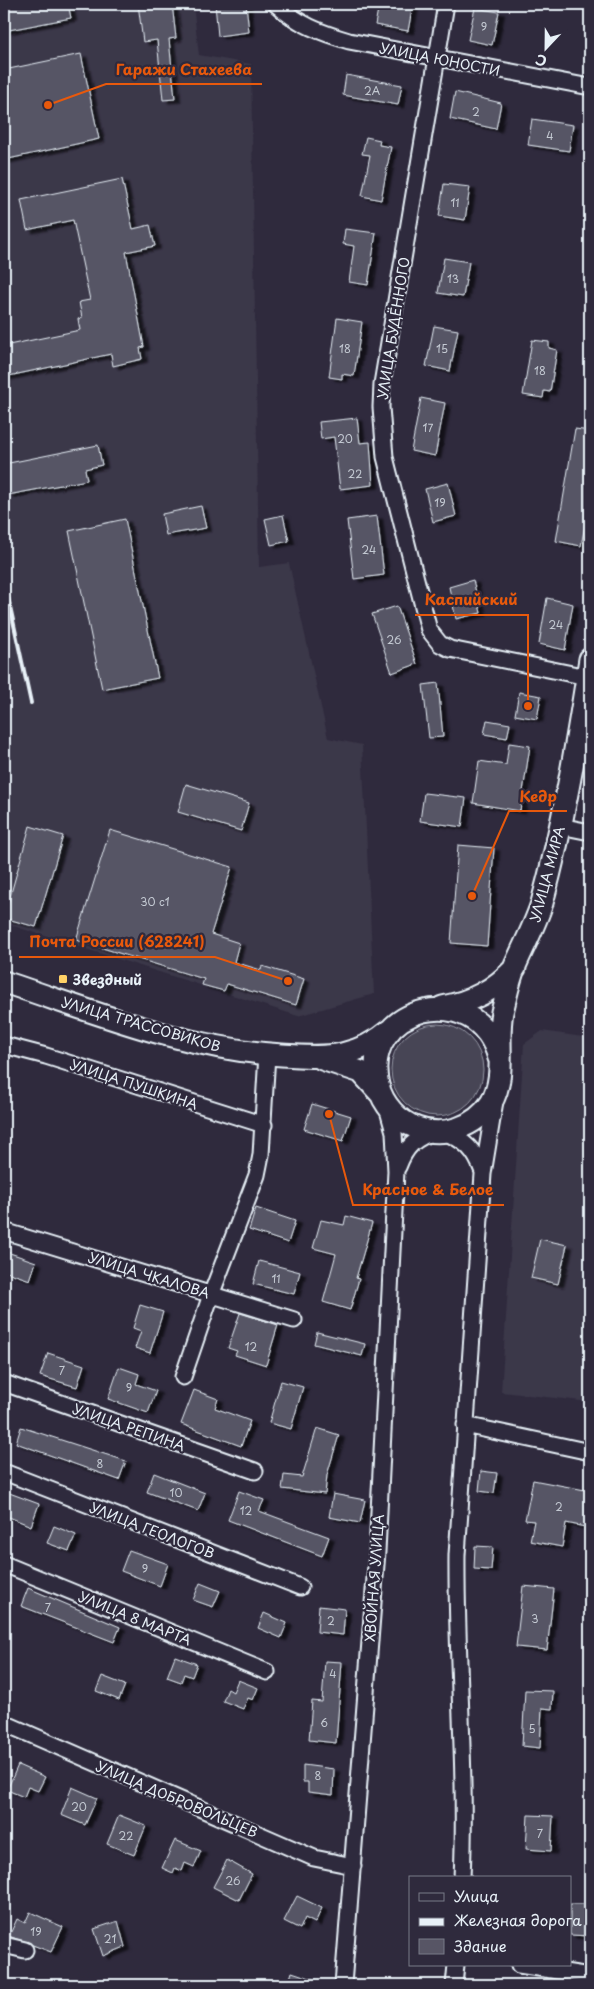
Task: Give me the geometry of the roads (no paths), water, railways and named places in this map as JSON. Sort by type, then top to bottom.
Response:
[{"type":"main road","name":"УЛИЦА МИРА","points":[[499,1058],[500,1023],[515,967],[541,906],[560,826],[589,669]]},
{"type":"main road","points":[[310,1056],[334,1055],[362,1048],[377,1040],[412,1014],[462,1003],[482,995],[505,978],[515,967]]},
{"type":"main road","name":"УЛИЦА ТРАССОВИКОВ","points":[[4,982],[204,1045],[267,1054],[310,1056]]},
{"type":"main road","points":[[310,1056],[342,1064],[361,1072],[402,1121],[418,1129],[439,1132],[458,1129],[476,1119],[490,1104],[497,1090],[500,1074],[499,1058],[488,1034],[474,1020],[450,1009],[429,1009]]},
{"type":"main road","points":[[382,1097],[376,1076],[378,1056],[383,1042],[394,1026]]},
{"type":"street","name":"УЛИЦА ЮНОСТИ","points":[[276,4],[293,18],[311,28],[349,41],[436,60],[590,87]]},
{"type":"street","name":"УЛИЦА БУДЁННОГО","points":[[446,4],[382,384],[380,407],[385,457],[429,630],[434,638],[440,644],[467,653],[589,669]]},
{"type":"street","points":[[560,826],[590,832]]},
{"type":"street","name":"УЛИЦА ПУШКИНА","points":[[4,1046],[46,1056],[264,1125]]},
{"type":"street","points":[[183,1377],[211,1295],[257,1175],[262,1155],[267,1054]]},
{"type":"street","points":[[462,1876],[464,1769],[457,1574],[464,1425],[483,1174],[497,1090]]},
{"type":"street","name":"ХВОЙНАЯ УЛИЦА","points":[[344,1985],[377,1552],[396,1171],[392,1121],[382,1097]]},
{"type":"street","points":[[396,1171],[401,1158],[412,1142],[419,1137],[439,1132],[468,1144],[479,1160],[483,1174]]},
{"type":"street","name":"УЛИЦА ЧКАЛОВА","points":[[4,1231],[294,1320]]},
{"type":"street","name":"УЛИЦА РЕПИНА","points":[[4,1383],[255,1470]]},
{"type":"street","points":[[464,1425],[590,1452]]},
{"type":"street","name":"УЛИЦА ГЕОЛОГОВ","points":[[4,1472],[300,1587]]},
{"type":"street","name":"УЛИЦА 8 МАРТА","points":[[4,1564],[266,1672]]},
{"type":"street","name":"УЛИЦА ДОБРОВОЛЬЦЕВ","points":[[4,1723],[314,1858],[353,1866]]},
{"type":"street","points":[[4,1945],[25,1950]]},
{"type":"street","points":[[454,1985],[456,1966]]},
{"type":"street","points":[[525,1966],[590,1976]]},
{"type":"railway","points":[[4,579],[31,703]]},
{"type":"place","name":"Гаражи Стахеева","points":[[48,105]]},
{"type":"place","name":"Каспийский","points":[[528,706]]},
{"type":"place","name":"Кедр","points":[[472,896]]},
{"type":"place","name":"Звездный","points":[[63,979]]},
{"type":"place","name":"Почта России (628241)","points":[[288,981]]},
{"type":"place","name":"Красное & Белое","points":[[329,1114]]}]
